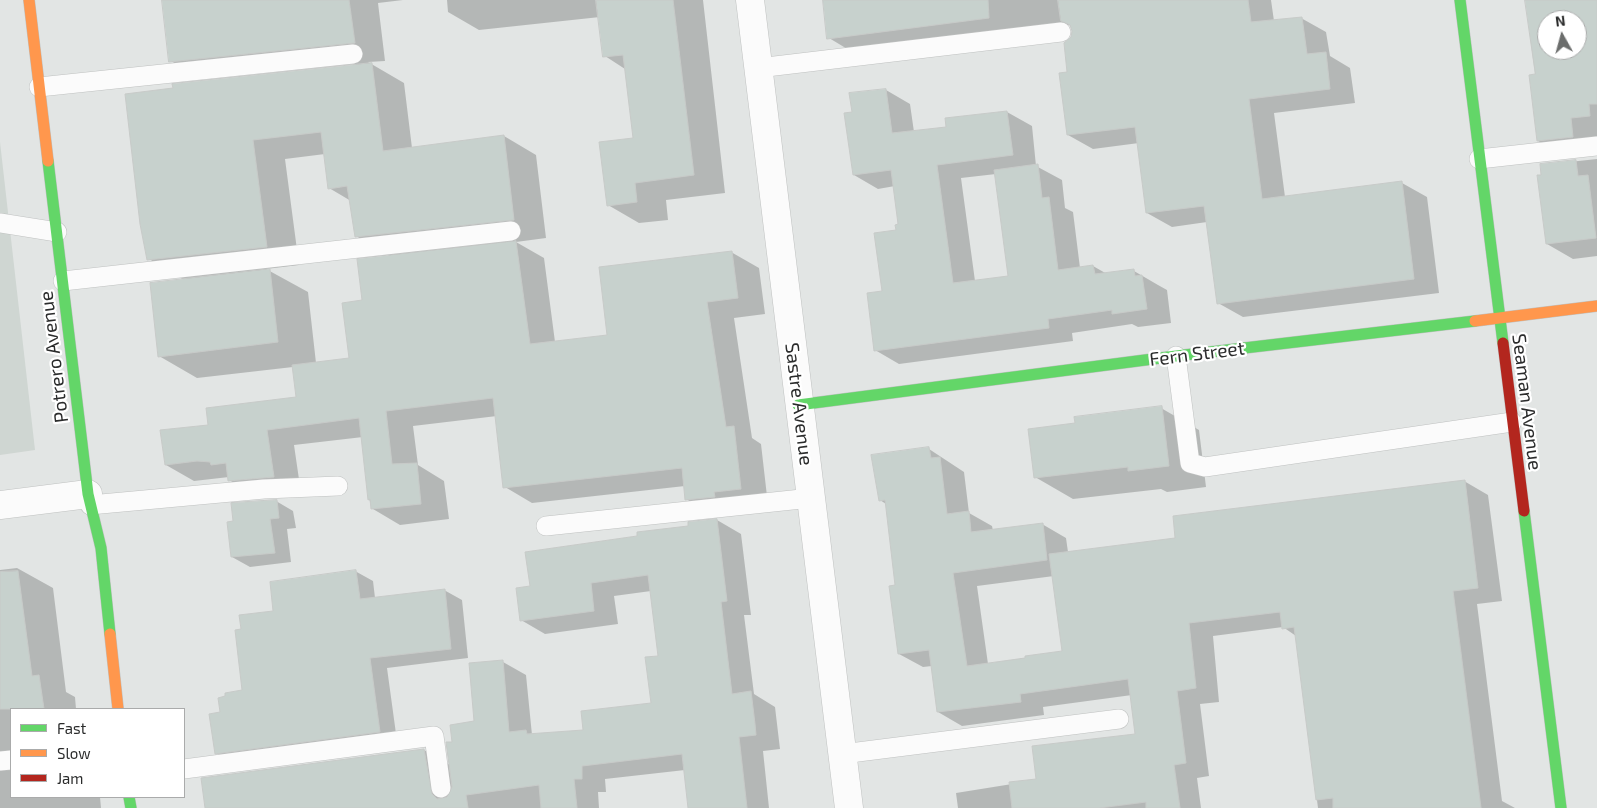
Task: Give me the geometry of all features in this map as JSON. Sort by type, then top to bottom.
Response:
[{"type":"street","name":"Potrero Avenue","points":[[29,0],[89,499],[101,548],[118,708]]},
{"type":"street","name":"Sastre Avenue","points":[[750,0],[798,405],[849,808]]},
{"type":"street","name":"Seaman Avenue","points":[[1460,0],[1561,808]]},
{"type":"street","name":"Fern Street","points":[[798,405],[1176,356],[1597,306]]},
{"type":"street","points":[[0,505],[89,499]]},
{"type":"lane","points":[[758,68],[1061,32]]},
{"type":"lane","points":[[39,87],[353,54]]},
{"type":"lane","points":[[1479,159],[1597,146]]},
{"type":"lane","points":[[0,224],[57,232]]},
{"type":"lane","points":[[63,281],[511,231]]},
{"type":"lane","points":[[1176,356],[1190,463],[1205,468],[1512,422]]},
{"type":"lane","points":[[89,499],[338,486]]},
{"type":"lane","points":[[546,526],[811,498]]},
{"type":"lane","points":[[842,754],[1119,719]]},
{"type":"lane","points":[[185,769],[434,736],[441,788]]},
{"type":"shaded area","points":[[0,142],[35,450],[0,455]]},
{"type":"building","points":[[162,0],[349,0],[355,43],[169,62]]},
{"type":"building","points":[[596,0],[673,0],[694,175],[635,183],[637,202],[607,206],[599,142],[633,138],[623,55],[603,57]]},
{"type":"building","points":[[823,0],[988,0],[989,18],[827,39]]},
{"type":"building","points":[[1058,0],[1248,0],[1251,22],[1302,17],[1307,54],[1326,52],[1330,89],[1249,99],[1262,199],[1402,181],[1414,279],[1217,304],[1204,206],[1146,213],[1135,127],[1067,135],[1059,73],[1067,72],[1064,43],[1071,37],[1072,31],[1070,25],[1061,21]]},
{"type":"building","points":[[1525,0],[1597,0],[1597,104],[1589,104],[1590,116],[1571,118],[1573,137],[1537,141],[1529,75],[1535,74]]},
{"type":"building","points":[[372,63],[383,151],[504,135],[514,220],[355,237],[347,186],[328,189],[321,132],[253,140],[267,247],[147,260],[140,224],[125,94],[173,88],[172,84]]},
{"type":"building","points":[[886,89],[892,133],[946,127],[945,118],[1007,111],[1013,155],[937,165],[953,283],[1008,276],[994,170],[1038,164],[1042,198],[1049,197],[1058,270],[1093,265],[1095,274],[1134,269],[1135,276],[1142,275],[1147,309],[1112,314],[1112,310],[1048,319],[1049,328],[874,351],[867,293],[882,291],[874,233],[896,230],[895,225],[898,224],[891,170],[853,175],[844,113],[852,112],[849,93]]},
{"type":"building","points":[[1576,160],[1578,176],[1588,175],[1596,238],[1546,244],[1537,175],[1541,175],[1540,164]]},
{"type":"building","points":[[516,241],[530,344],[607,335],[599,267],[732,251],[738,298],[707,302],[726,427],[734,426],[741,489],[714,492],[715,497],[685,500],[682,468],[503,488],[493,398],[386,411],[392,464],[417,463],[421,504],[371,509],[370,499],[368,500],[359,418],[267,430],[274,477],[228,481],[226,463],[211,465],[210,462],[197,461],[165,465],[160,430],[208,425],[206,408],[296,397],[292,365],[349,358],[342,303],[362,300],[357,259]]},
{"type":"building","points":[[270,269],[278,342],[158,357],[150,283]]},
{"type":"building","points":[[1162,406],[1169,466],[1128,471],[1128,467],[1034,478],[1028,429],[1075,423],[1074,417]]},
{"type":"building","points":[[929,447],[931,458],[940,457],[947,514],[969,511],[971,532],[1043,523],[1047,560],[953,573],[967,666],[1062,651],[1049,554],[1175,538],[1173,516],[1465,480],[1478,588],[1453,591],[1481,808],[1333,808],[1333,798],[1316,800],[1294,627],[1282,629],[1280,612],[1189,623],[1196,688],[1177,691],[1186,763],[1174,765],[1180,808],[1146,808],[1146,802],[1099,808],[1012,808],[1009,782],[1036,779],[1032,746],[1135,734],[1128,679],[1020,694],[1021,702],[937,712],[929,650],[898,654],[889,586],[895,585],[885,500],[879,501],[871,455]]},
{"type":"building","points":[[277,500],[279,518],[270,519],[275,553],[231,557],[227,522],[233,521],[231,503]]},
{"type":"building","points":[[717,519],[727,601],[721,602],[732,694],[751,691],[755,724],[756,735],[739,737],[747,808],[688,808],[682,754],[582,766],[582,779],[574,779],[577,808],[541,808],[539,785],[466,795],[468,808],[205,808],[201,778],[424,749],[432,794],[437,799],[447,797],[452,787],[446,742],[452,742],[450,725],[474,721],[469,663],[503,660],[509,732],[526,730],[527,734],[583,730],[581,711],[651,703],[645,657],[658,656],[648,575],[591,583],[594,611],[520,621],[516,588],[530,586],[525,552],[637,536],[637,532],[688,526],[688,522]]},
{"type":"building","points":[[356,570],[360,599],[445,589],[451,649],[370,658],[380,732],[215,754],[209,714],[220,712],[218,698],[225,696],[225,693],[242,690],[235,630],[241,629],[239,615],[273,611],[270,582]]},
{"type":"building","points":[[18,571],[32,676],[39,675],[44,708],[0,709],[0,572]]},
{"type":"traffic: fast","points":[[1460,0],[1503,343]]},
{"type":"traffic: fast","points":[[48,161],[88,494],[101,548],[110,634]]},
{"type":"traffic: fast","points":[[798,405],[1176,356],[1475,321]]},
{"type":"traffic: fast","points":[[1524,511],[1561,808]]},
{"type":"traffic: fast","points":[[129,798],[131,808]]},
{"type":"traffic: slow","points":[[29,0],[48,161]]},
{"type":"traffic: slow","points":[[1475,321],[1597,306]]},
{"type":"traffic: slow","points":[[110,634],[118,708]]},
{"type":"traffic: jam","points":[[1503,343],[1524,511]]}]
